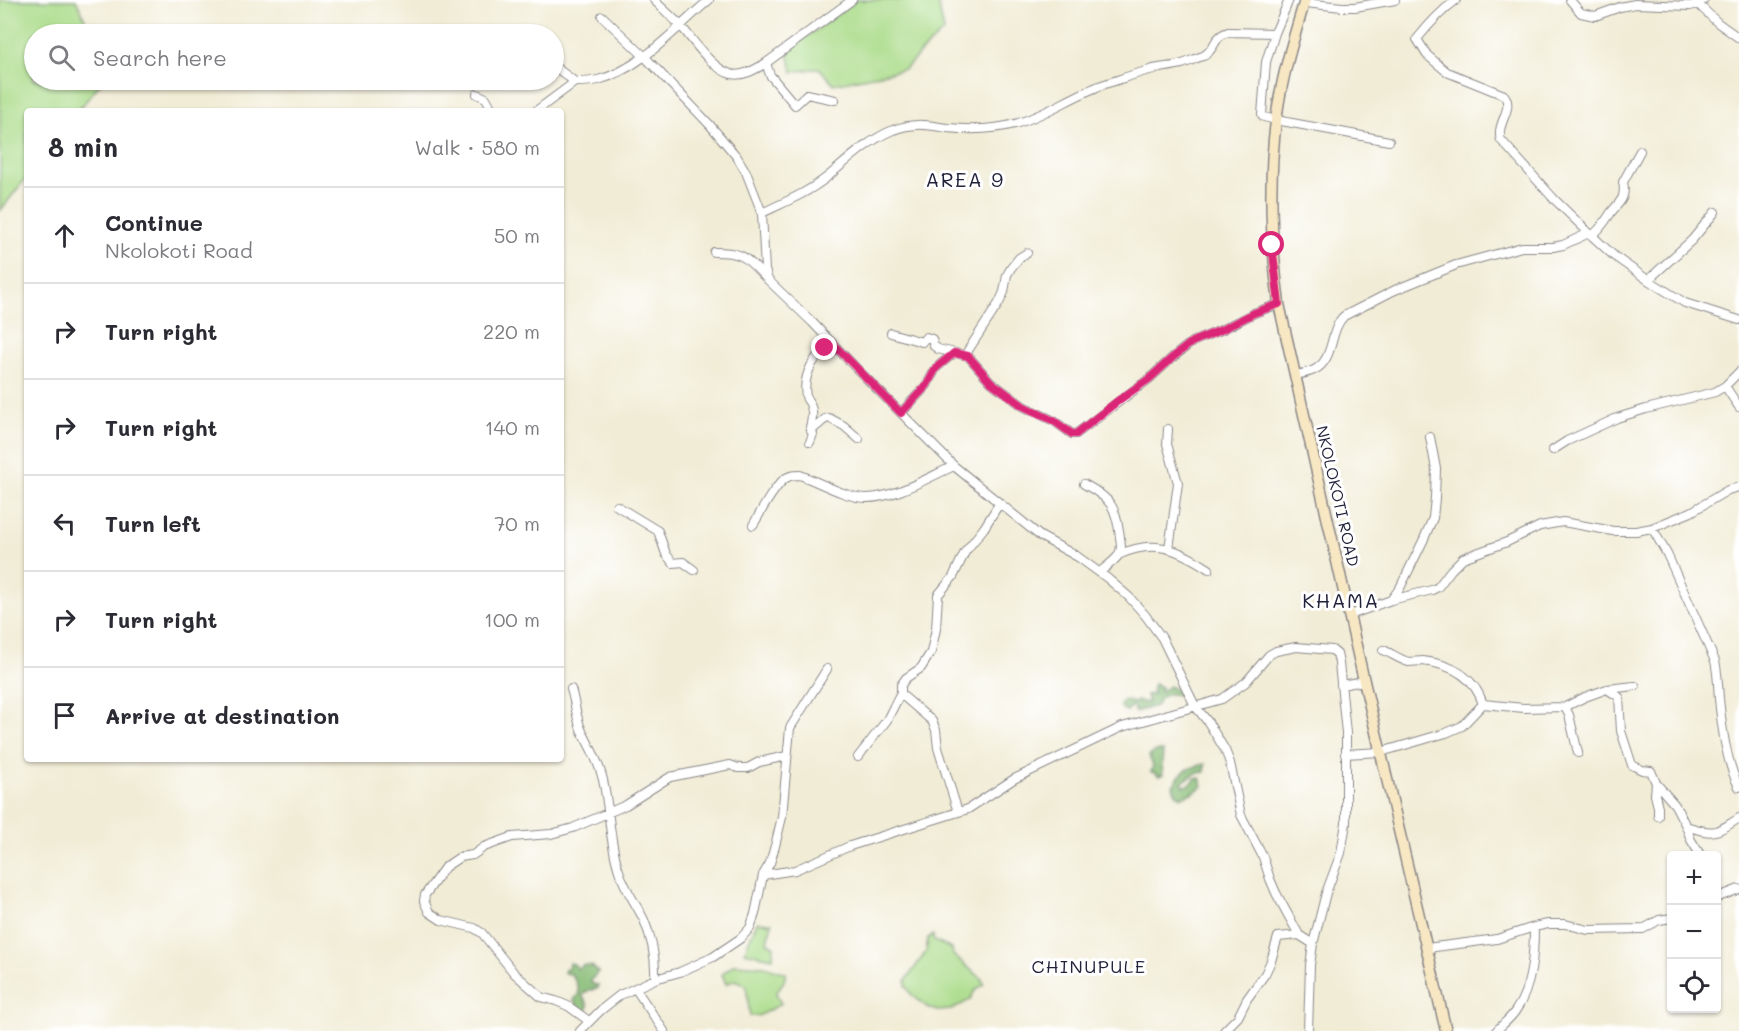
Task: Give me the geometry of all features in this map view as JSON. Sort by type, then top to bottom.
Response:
[{"type":"main road","name":"NKOLOKOTI ROAD","points":[[1305,1],[1285,72],[1272,156],[1272,245],[1279,304],[1446,1031]]},
{"type":"street","points":[[654,0],[711,61],[724,71],[735,74],[750,72],[766,63],[852,0]]},
{"type":"street","points":[[540,108],[575,82],[605,78],[645,57],[709,0]]},
{"type":"street","points":[[1289,0],[1266,62],[1261,112],[1264,117],[1389,141]]},
{"type":"street","points":[[1305,1],[1355,7],[1395,0]]},
{"type":"street","points":[[1456,0],[1444,9],[1417,39],[1427,55],[1447,72],[1507,98],[1506,112],[1499,128],[1501,140],[1554,199],[1614,256],[1685,303],[1739,320]]},
{"type":"street","points":[[1569,0],[1581,13],[1595,16],[1635,4],[1690,6],[1701,2],[1718,23],[1739,38]]},
{"type":"street","points":[[602,16],[645,57],[737,157],[746,172],[762,213],[765,270],[768,280]]},
{"type":"street","points":[[762,213],[804,194],[867,144],[892,131],[918,124],[948,128],[1000,128],[1035,118],[1085,92],[1113,81],[1152,69],[1182,64],[1206,55],[1222,34],[1228,32],[1275,33]]},
{"type":"street","points":[[766,63],[770,75],[795,105],[807,94],[835,100]]},
{"type":"street","points":[[564,74],[575,82]]},
{"type":"street","points":[[477,94],[486,98],[491,108]]},
{"type":"street","points":[[1295,375],[1314,370],[1322,365],[1338,321],[1395,290],[1456,265],[1522,247],[1542,248],[1563,245],[1603,226],[1608,215],[1619,205],[1624,189],[1623,182],[1640,151]]},
{"type":"street","points":[[1648,280],[1692,240],[1715,212]]},
{"type":"street","points":[[714,252],[731,252],[746,257],[954,466],[1040,536],[1100,572],[1129,597],[1162,638],[1195,706],[1225,750],[1232,770],[1241,814],[1263,856],[1276,893],[1299,935],[1313,944]]},
{"type":"street","points":[[1027,253],[1019,258],[1011,268],[999,303],[967,349],[968,356],[991,382],[1023,406],[1054,421],[1072,434],[1076,434],[1149,379],[1192,342],[1279,304]]},
{"type":"street","points":[[891,333],[922,342],[926,337],[932,339],[934,346],[938,349],[968,356]]},
{"type":"street","points":[[810,442],[813,434],[810,427],[813,420],[812,407],[806,398],[809,370],[814,359],[831,342]]},
{"type":"street","points":[[901,413],[927,385],[936,368],[954,353]]},
{"type":"street","points":[[1553,450],[1617,418],[1705,396],[1725,387],[1739,372]]},
{"type":"street","points":[[1725,387],[1739,407]]},
{"type":"street","points":[[811,431],[825,419],[830,418],[859,439]]},
{"type":"street","points":[[1168,429],[1167,444],[1178,483],[1169,549]]},
{"type":"street","points":[[1391,600],[1400,588],[1433,518],[1436,469],[1430,437]]},
{"type":"street","points":[[753,525],[776,488],[785,478],[791,476],[800,475],[853,496],[866,498],[885,495],[908,487],[954,466]]},
{"type":"street","points":[[1084,484],[1095,490],[1114,508],[1121,548],[1118,555]]},
{"type":"street","points":[[1350,615],[1391,600],[1432,590],[1438,587],[1463,558],[1507,542],[1540,526],[1563,522],[1613,531],[1652,528],[1691,512],[1728,490],[1739,488]]},
{"type":"street","points":[[858,757],[887,720],[901,692],[901,685],[906,678],[921,668],[931,652],[936,629],[938,595],[953,577],[964,552],[984,528],[999,504]]},
{"type":"street","points":[[617,506],[657,531],[666,554],[673,563],[683,562],[694,570]]},
{"type":"street","points":[[1652,528],[1667,554],[1715,661],[1730,764],[1739,787]]},
{"type":"street","points":[[1100,572],[1118,555],[1142,547],[1176,550],[1209,569]]},
{"type":"street","points":[[763,875],[795,870],[849,846],[968,809],[1014,778],[1122,727],[1222,699],[1246,682],[1269,655],[1284,649],[1296,647],[1332,650],[1337,654],[1346,734],[1346,823],[1341,853],[1326,893],[1313,944],[1310,964],[1308,1031]]},
{"type":"street","points":[[1383,650],[1409,662],[1419,660],[1440,663],[1464,674],[1479,692],[1483,704]]},
{"type":"street","points":[[580,1031],[615,999],[634,988],[680,972],[723,951],[750,928],[763,875],[770,863],[782,817],[790,728],[827,669]]},
{"type":"street","points":[[1341,685],[1364,681]]},
{"type":"street","points":[[1483,704],[1524,708],[1565,707],[1607,689],[1635,686]]},
{"type":"street","points":[[571,689],[581,729],[595,754],[603,778],[619,870],[652,943],[655,979]]},
{"type":"street","points":[[1607,689],[1619,697],[1621,732],[1632,765],[1651,771],[1656,783],[1675,805],[1698,851]]},
{"type":"street","points":[[901,692],[932,721],[958,812]]},
{"type":"street","points":[[1345,754],[1381,752],[1455,730],[1462,726],[1483,704]]},
{"type":"street","points":[[1565,707],[1573,717],[1578,753]]},
{"type":"street","points":[[589,1021],[568,1006],[541,997],[514,973],[482,933],[474,928],[441,920],[429,912],[424,901],[426,892],[445,867],[460,857],[473,855],[484,847],[519,836],[551,834],[573,828],[626,805],[670,777],[730,765],[748,768],[759,762],[787,756]]},
{"type":"street","points":[[1656,783],[1658,816]]},
{"type":"street","points":[[1686,826],[1711,832],[1720,831],[1739,818]]},
{"type":"street","points":[[1721,896],[1739,889]]},
{"type":"street","points":[[1426,948],[1497,939],[1534,927],[1557,923],[1588,930],[1643,929],[1659,920],[1667,919]]},
{"type":"street","points":[[1496,1031],[1515,1012],[1524,998],[1532,960],[1534,927]]},
{"type":"street","points":[[1224,1031],[1238,1017],[1247,999],[1265,974],[1278,937],[1299,935]]},
{"type":"street","points":[[634,988],[664,1031]]},
{"type":"green space","points":[[0,0],[76,0],[87,24],[24,24],[24,90],[95,90],[80,108],[24,108],[24,181],[0,211]]},
{"type":"green space","points":[[855,0],[935,0],[938,2],[944,31],[905,69],[834,84],[819,68],[793,72],[787,51]]},
{"type":"green space","points":[[1154,684],[1161,687],[1160,692],[1169,686],[1181,692],[1180,696],[1167,695],[1159,699],[1156,706],[1134,712],[1131,706],[1127,711],[1122,709],[1120,704],[1125,700],[1134,703],[1138,701],[1148,703],[1146,695],[1154,694],[1152,690]]},
{"type":"green space","points":[[1156,751],[1163,751],[1163,774],[1159,776],[1151,772],[1153,766],[1149,756]]},
{"type":"green space","points":[[1205,764],[1205,772],[1196,773],[1182,782],[1184,786],[1189,785],[1195,778],[1200,778],[1203,786],[1182,797],[1176,794],[1173,786],[1179,776],[1190,768]]},
{"type":"green space","points":[[757,922],[772,923],[767,942],[774,946],[773,958],[744,952]]},
{"type":"green space","points":[[933,935],[934,941],[952,949],[953,955],[981,978],[984,984],[974,992],[970,1000],[951,1010],[937,1011],[927,1007],[911,994],[906,986],[906,980],[926,952],[928,938]]},
{"type":"green space","points":[[569,963],[574,964],[578,969],[583,965],[592,966],[598,972],[591,980],[592,984],[598,985],[597,989],[589,990],[582,995],[588,1005],[586,1015],[578,1011],[574,1000],[579,993],[576,982],[571,974],[564,973]]},
{"type":"green space","points":[[734,964],[764,966],[786,973],[776,993],[781,1004],[758,1016],[750,1016],[746,985],[735,980],[726,984],[722,974]]},
{"type":"district","name":"AREA 9","points":[[965,180]]},
{"type":"district","name":"KHAMA","points":[[1341,601]]},
{"type":"district","name":"CHINUPULE","points":[[1089,967]]},
{"type":"route","points":[[825,348],[831,342],[901,413],[927,385],[936,368],[954,353],[968,356],[998,388],[1023,406],[1054,421],[1072,434],[1076,434],[1149,379],[1192,342],[1279,304],[1272,245]]}]
